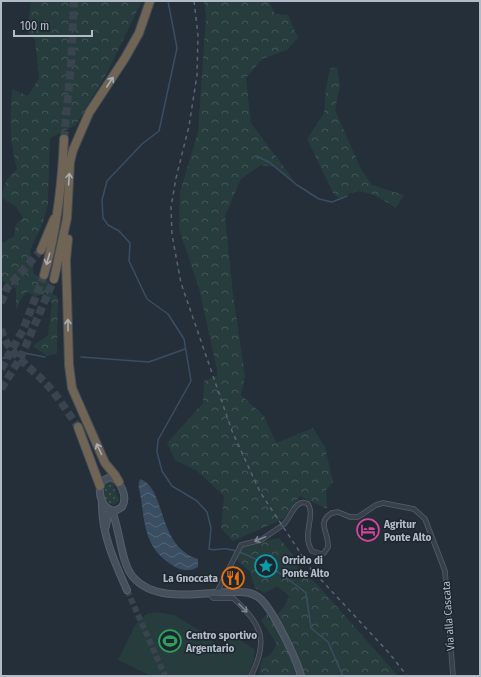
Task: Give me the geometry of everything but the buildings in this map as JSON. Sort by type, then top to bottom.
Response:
[{"type":"highway","points":[[54,279],[67,218],[70,168],[73,150],[89,113],[125,58],[139,33],[150,1]]},
{"type":"highway","points":[[44,275],[52,244],[61,193],[64,139]]},
{"type":"highway","points":[[41,250],[52,220],[57,216]]},
{"type":"highway","points":[[67,218],[69,228],[66,260],[69,365],[72,388],[105,463],[116,475],[119,482]]},
{"type":"highway","points":[[78,427],[100,486]]},
{"type":"main road","points":[[118,525],[124,497],[119,482],[110,477],[103,480],[100,486],[102,501],[101,515],[111,553],[127,590]]},
{"type":"main road","points":[[102,501],[112,511],[118,525],[128,568],[133,577],[142,585],[166,593],[246,592],[259,597],[263,601],[295,658],[301,676]]},
{"type":"main road","points":[[105,532],[108,514],[122,507]]},
{"type":"street","name":"Via alla Cascata","points":[[284,524],[299,503],[304,502],[308,504],[311,512],[307,539],[312,551],[321,554],[327,550],[328,544],[323,524],[325,518],[332,513],[338,512],[350,517],[358,518],[376,505],[383,503],[409,508],[421,514],[431,533],[445,571],[453,676]]},
{"type":"street","points":[[217,592],[239,548],[243,544],[261,540],[280,527]]},
{"type":"street","points":[[209,593],[213,598],[233,598],[257,623],[261,640],[259,660],[251,676]]},
{"type":"green space","points":[[31,1],[142,1],[107,73],[75,126],[50,138],[48,204],[42,225],[30,250],[34,274],[50,281],[46,290],[58,297],[57,353],[47,356],[33,346],[48,335],[52,303],[41,294],[36,297],[27,292],[21,299],[16,310],[16,288],[1,280],[1,244],[14,236],[16,224],[23,218],[16,207],[1,197],[7,179],[17,169],[11,129],[12,89],[28,96],[39,78],[35,40],[27,32]]},
{"type":"green space","points":[[204,1],[269,1],[275,14],[288,15],[298,38],[287,50],[262,59],[246,78],[251,123],[295,182],[274,167],[261,165],[241,179],[225,216],[233,294],[245,376],[241,395],[264,416],[276,443],[313,428],[325,447],[333,482],[326,490],[327,509],[300,496],[283,519],[233,541],[221,528],[224,496],[197,471],[175,460],[167,443],[203,403],[204,381],[218,375],[199,288],[179,229],[180,192],[198,132],[206,16]]},
{"type":"green space","points":[[337,67],[340,85],[335,110],[361,169],[372,185],[404,195],[396,208],[369,193],[356,192],[340,198],[334,195],[307,139],[324,113],[326,88],[330,68]]},
{"type":"green space","points":[[108,480],[112,481],[119,500],[114,505],[108,503],[103,495],[103,483]]},
{"type":"green space","points":[[279,538],[293,555],[299,571],[316,583],[398,676],[270,676],[259,674],[262,659],[270,655],[277,644],[261,620],[268,614],[269,621],[276,615],[284,607],[289,596],[277,586],[265,593],[255,588],[250,572],[236,559],[242,547]]},
{"type":"green space","name":"Centro sportivo Argentario","points":[[157,612],[174,615],[199,630],[221,648],[234,635],[255,650],[253,663],[247,676],[151,676],[118,660],[135,625],[146,614]]},
{"type":"water","points":[[140,479],[149,484],[155,493],[168,530],[175,542],[185,552],[198,559],[198,567],[195,569],[182,570],[175,567],[163,559],[152,544],[148,536],[144,519],[139,487]]},
{"type":"waterway","points":[[168,1],[177,48],[159,131],[142,144],[107,181],[102,200],[103,218],[108,225],[119,231],[130,243],[129,261],[147,299],[168,314],[184,339],[191,381],[158,440],[157,452],[162,471],[172,486],[197,501],[207,512],[211,528],[209,549],[227,549],[248,555],[269,566],[306,593],[311,628],[328,642],[343,676]]},
{"type":"waterway","points":[[256,156],[269,162],[297,185],[319,199],[332,202],[347,196]]},
{"type":"waterway","points":[[81,357],[149,362],[185,349]]},
{"type":"waterway","points":[[1,358],[10,358],[19,352],[45,357]]},
{"type":"tunnel","points":[[64,139],[71,64],[74,1]]},
{"type":"tunnel","points":[[1,303],[7,288],[41,250]]},
{"type":"tunnel","points":[[1,369],[23,330],[44,275]]},
{"type":"tunnel","points":[[1,389],[21,357],[54,279]]},
{"type":"tunnel","points":[[1,329],[4,338],[15,354],[44,381],[78,427]]},
{"type":"tunnel","points":[[127,590],[165,676]]},
{"type":"railway","points":[[194,1],[198,35],[197,75],[189,126],[176,178],[171,207],[172,235],[181,283],[232,431],[260,492],[311,569],[390,654],[407,676]]},
{"type":"place","name":"Agritur Ponte Alto","points":[[368,530]]},
{"type":"place","name":"Orrido di Ponte Alto","points":[[266,566]]},
{"type":"place","name":"La Gnoccata","points":[[233,578]]},
{"type":"place","name":"Centro sportivo Argentario","points":[[170,641]]}]
